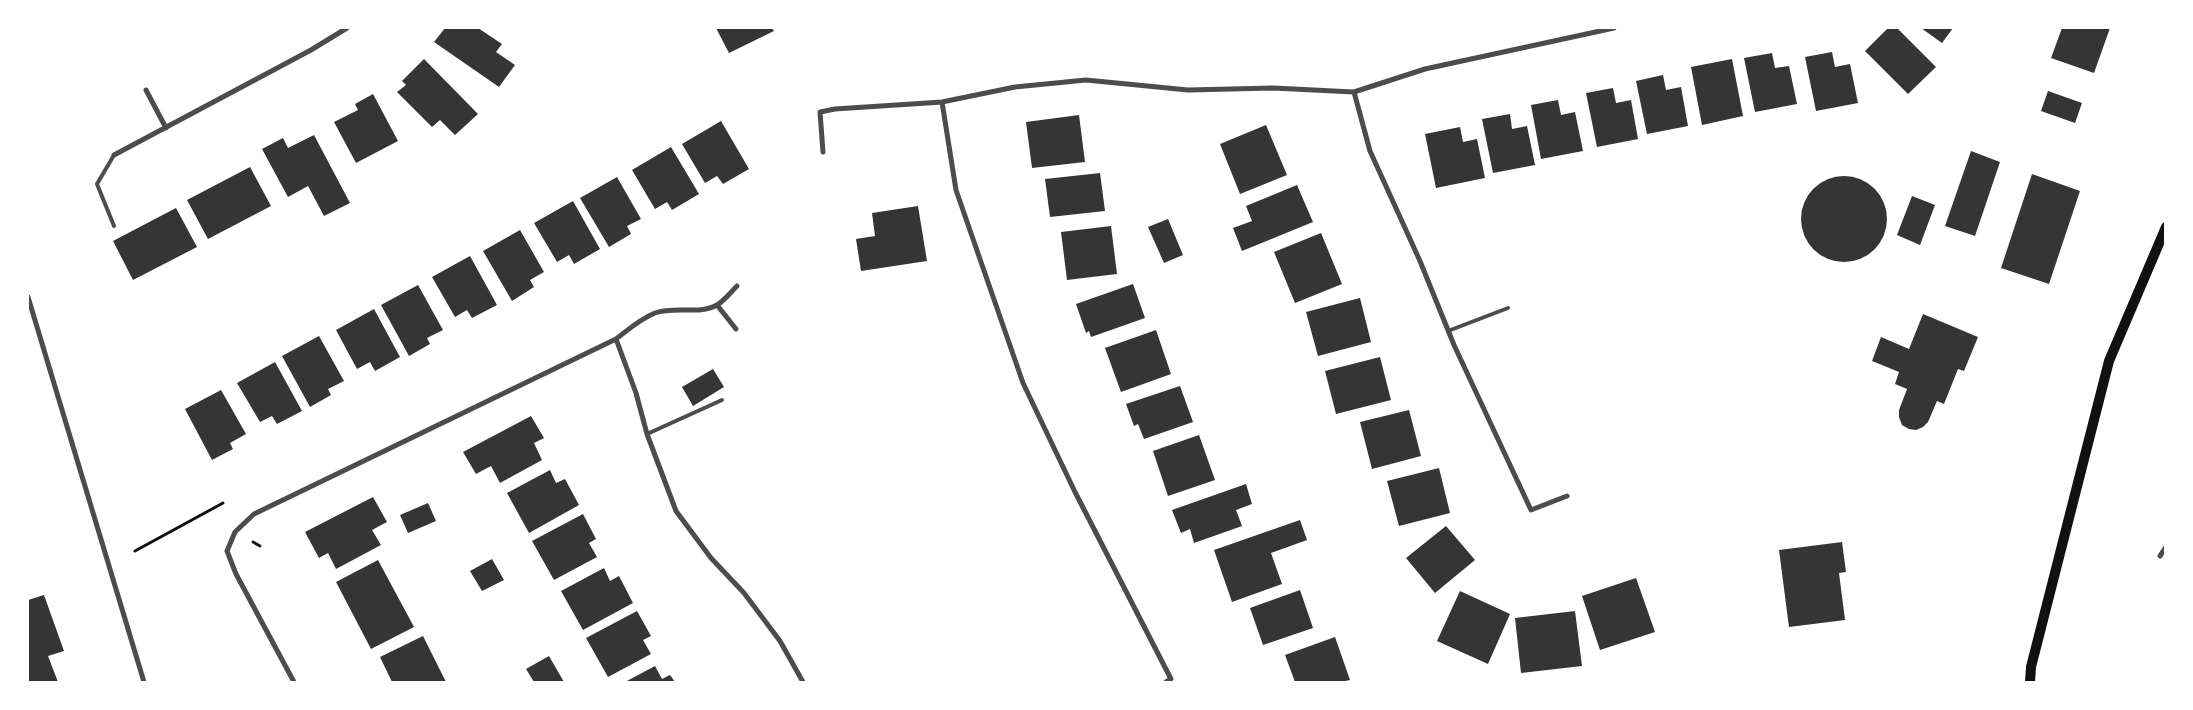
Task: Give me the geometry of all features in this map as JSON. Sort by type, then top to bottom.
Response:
[{"type":"main road","points":[[2030,682],[2031,667],[2109,361],[2166,226]]},
{"type":"street","points":[[114,155],[311,50],[347,28]]},
{"type":"street","points":[[823,152],[820,112],[835,109],[942,102],[1015,87],[1086,80],[1188,90],[1273,88],[1354,92],[1425,69],[1614,28]]},
{"type":"street","points":[[146,90],[166,128]]},
{"type":"street","points":[[1354,92],[1370,151],[1420,261],[1448,331],[1531,510],[1567,496]]},
{"type":"street","points":[[942,102],[956,190],[988,288],[1023,382],[1075,492],[1171,680],[1166,682]]},
{"type":"street","points":[[294,682],[236,574],[227,551],[235,532],[254,514],[616,339],[639,321],[656,313],[678,309],[698,310],[717,305],[737,286]]},
{"type":"street","points":[[28,297],[144,682]]},
{"type":"street","points":[[717,305],[736,330]]},
{"type":"street","points":[[616,339],[636,393],[647,434],[676,511],[711,558],[744,594],[780,641],[803,682]]},
{"type":"street","points":[[2160,556],[2166,547]]},
{"type":"lane","points":[[114,155],[97,184],[114,226]]},
{"type":"lane","points":[[1448,331],[1508,308]]},
{"type":"lane","points":[[647,434],[722,400]]},
{"type":"path","points":[[135,551],[224,503]]},
{"type":"building","points":[[445,28],[478,28],[502,44],[496,52],[515,65],[499,87],[434,42]]},
{"type":"building","points":[[716,28],[772,28],[774,31],[729,53]]},
{"type":"building","points":[[1888,28],[1897,28],[1936,67],[1908,94],[1865,51]]},
{"type":"building","points":[[1921,28],[1953,28],[1942,43]]},
{"type":"building","points":[[2062,28],[2110,28],[2094,73],[2051,58]]},
{"type":"building","points":[[1832,52],[1835,67],[1850,64],[1858,103],[1816,111],[1805,57]]},
{"type":"building","points":[[1772,53],[1775,68],[1789,66],[1797,104],[1755,112],[1744,58]]},
{"type":"building","points":[[424,59],[478,114],[455,135],[440,120],[432,127],[397,92],[406,85],[402,81]]},
{"type":"building","points":[[1732,59],[1743,116],[1702,125],[1691,67]]},
{"type":"building","points":[[1663,75],[1666,90],[1681,87],[1688,126],[1647,134],[1636,81]]},
{"type":"building","points":[[1613,88],[1616,103],[1631,100],[1638,139],[1597,147],[1586,93]]},
{"type":"building","points":[[2048,91],[2082,103],[2075,123],[2041,111]]},
{"type":"building","points":[[373,94],[398,141],[356,163],[334,122],[358,110],[355,104]]},
{"type":"building","points":[[1558,100],[1561,115],[1575,112],[1583,151],[1541,159],[1531,105]]},
{"type":"building","points":[[1510,114],[1512,129],[1527,126],[1535,165],[1493,173],[1482,119]]},
{"type":"building","points":[[1079,115],[1085,162],[1032,168],[1026,122]]},
{"type":"building","points":[[721,121],[749,169],[723,184],[717,176],[705,183],[682,144]]},
{"type":"building","points":[[1266,125],[1287,175],[1240,194],[1220,144]]},
{"type":"building","points":[[1460,127],[1463,142],[1477,139],[1485,178],[1436,188],[1425,134]]},
{"type":"building","points":[[314,135],[350,203],[324,216],[308,186],[288,197],[262,149],[283,138],[288,148]]},
{"type":"building","points":[[671,147],[699,194],[672,210],[667,202],[655,209],[632,170]]},
{"type":"building","points":[[1971,151],[2000,162],[1975,236],[1945,226]]},
{"type":"building","points":[[250,167],[271,206],[208,239],[187,200]]},
{"type":"building","points":[[1100,173],[1105,211],[1050,217],[1045,179]]},
{"type":"building","points":[[2032,174],[2080,191],[2049,284],[2001,268]]},
{"type":"building","points":[[1844,176],[1860,179],[1868,183],[1880,195],[1884,203],[1887,219],[1884,235],[1880,243],[1868,255],[1860,259],[1844,262],[1828,259],[1820,255],[1808,243],[1804,235],[1801,219],[1804,203],[1808,195],[1820,183],[1828,179]]},
{"type":"building","points":[[617,177],[641,219],[627,226],[631,234],[609,247],[580,198]]},
{"type":"building","points":[[1297,185],[1313,222],[1242,251],[1233,228],[1252,221],[1246,206]]},
{"type":"building","points":[[1912,196],[1935,205],[1920,245],[1897,235]]},
{"type":"building","points":[[573,201],[600,249],[574,264],[569,255],[557,262],[534,223]]},
{"type":"building","points":[[918,206],[927,261],[861,271],[856,239],[875,236],[872,213]]},
{"type":"building","points":[[176,208],[197,247],[133,280],[113,241]]},
{"type":"building","points":[[1168,219],[1183,255],[1164,263],[1148,227]]},
{"type":"building","points":[[1111,226],[1117,274],[1067,280],[1061,232]]},
{"type":"building","points":[[520,230],[544,272],[530,280],[534,287],[512,301],[483,251]]},
{"type":"building","points":[[1321,233],[1342,284],[1295,303],[1274,252]]},
{"type":"building","points":[[470,256],[497,305],[472,318],[467,310],[455,317],[432,277]]},
{"type":"building","points":[[1133,284],[1145,318],[1091,337],[1089,331],[1086,333],[1076,304]]},
{"type":"building","points":[[418,285],[443,330],[427,338],[430,344],[409,356],[381,305]]},
{"type":"building","points":[[1360,298],[1371,342],[1318,356],[1306,312]]},
{"type":"building","points":[[374,309],[400,357],[375,371],[370,362],[357,369],[336,330]]},
{"type":"building","points":[[1923,314],[1978,337],[1964,371],[1958,369],[1944,404],[1937,401],[1928,422],[1916,430],[1902,425],[1899,417],[1899,410],[1907,389],[1895,384],[1899,372],[1872,361],[1881,337],[1909,349]]},
{"type":"building","points":[[1156,330],[1171,374],[1121,392],[1105,348]]},
{"type":"building","points":[[319,336],[344,381],[328,389],[331,395],[310,407],[282,356]]},
{"type":"building","points":[[1380,357],[1391,400],[1336,414],[1325,371]]},
{"type":"building","points":[[275,362],[302,411],[277,424],[272,416],[260,422],[237,383]]},
{"type":"building","points":[[713,369],[724,387],[693,406],[682,387]]},
{"type":"building","points":[[1180,386],[1193,422],[1144,439],[1138,424],[1134,426],[1126,404]]},
{"type":"building","points":[[221,390],[246,434],[230,443],[233,449],[212,460],[185,409]]},
{"type":"building","points":[[1409,410],[1421,456],[1372,469],[1360,422]]},
{"type":"building","points":[[531,416],[544,438],[534,443],[542,460],[500,483],[491,466],[476,474],[463,452]]},
{"type":"building","points":[[1199,435],[1215,480],[1168,496],[1153,451]]},
{"type":"building","points":[[1439,468],[1450,513],[1399,526],[1387,481]]},
{"type":"building","points":[[550,470],[556,483],[565,479],[579,505],[529,533],[507,493]]},
{"type":"building","points":[[1246,484],[1252,504],[1236,510],[1242,526],[1194,543],[1190,529],[1181,533],[1172,510]]},
{"type":"building","points":[[373,497],[387,522],[372,530],[381,545],[336,569],[328,553],[319,558],[305,532]]},
{"type":"building","points":[[428,503],[436,521],[408,533],[400,515]]},
{"type":"building","points":[[583,514],[596,539],[589,543],[597,557],[554,580],[532,541]]},
{"type":"building","points":[[1300,520],[1307,540],[1271,553],[1282,584],[1232,602],[1214,550]]},
{"type":"building","points":[[1446,526],[1475,560],[1435,593],[1406,558]]},
{"type":"building","points":[[1842,542],[1846,572],[1839,573],[1845,620],[1789,627],[1779,550]]},
{"type":"building","points":[[492,559],[504,580],[482,591],[470,571]]},
{"type":"building","points":[[378,560],[414,627],[371,649],[336,582]]},
{"type":"building","points":[[604,568],[610,581],[619,576],[633,603],[583,630],[561,591]]},
{"type":"building","points":[[1636,578],[1655,632],[1600,650],[1582,596]]},
{"type":"building","points":[[1300,590],[1313,628],[1263,645],[1250,608]]},
{"type":"building","points":[[1460,591],[1510,614],[1488,664],[1437,641]]},
{"type":"building","points":[[44,595],[64,651],[48,656],[58,682],[28,682],[28,600]]},
{"type":"building","points":[[637,611],[651,636],[643,640],[651,654],[608,677],[586,638]]},
{"type":"building","points":[[1575,611],[1582,666],[1521,673],[1515,618]]},
{"type":"building","points":[[423,636],[446,682],[392,682],[380,657]]},
{"type":"building","points":[[1335,637],[1350,680],[1341,682],[1295,682],[1285,655]]},
{"type":"building","points":[[549,656],[564,682],[534,682],[526,669]]},
{"type":"building","points":[[655,666],[662,679],[670,675],[675,682],[625,682]]}]
